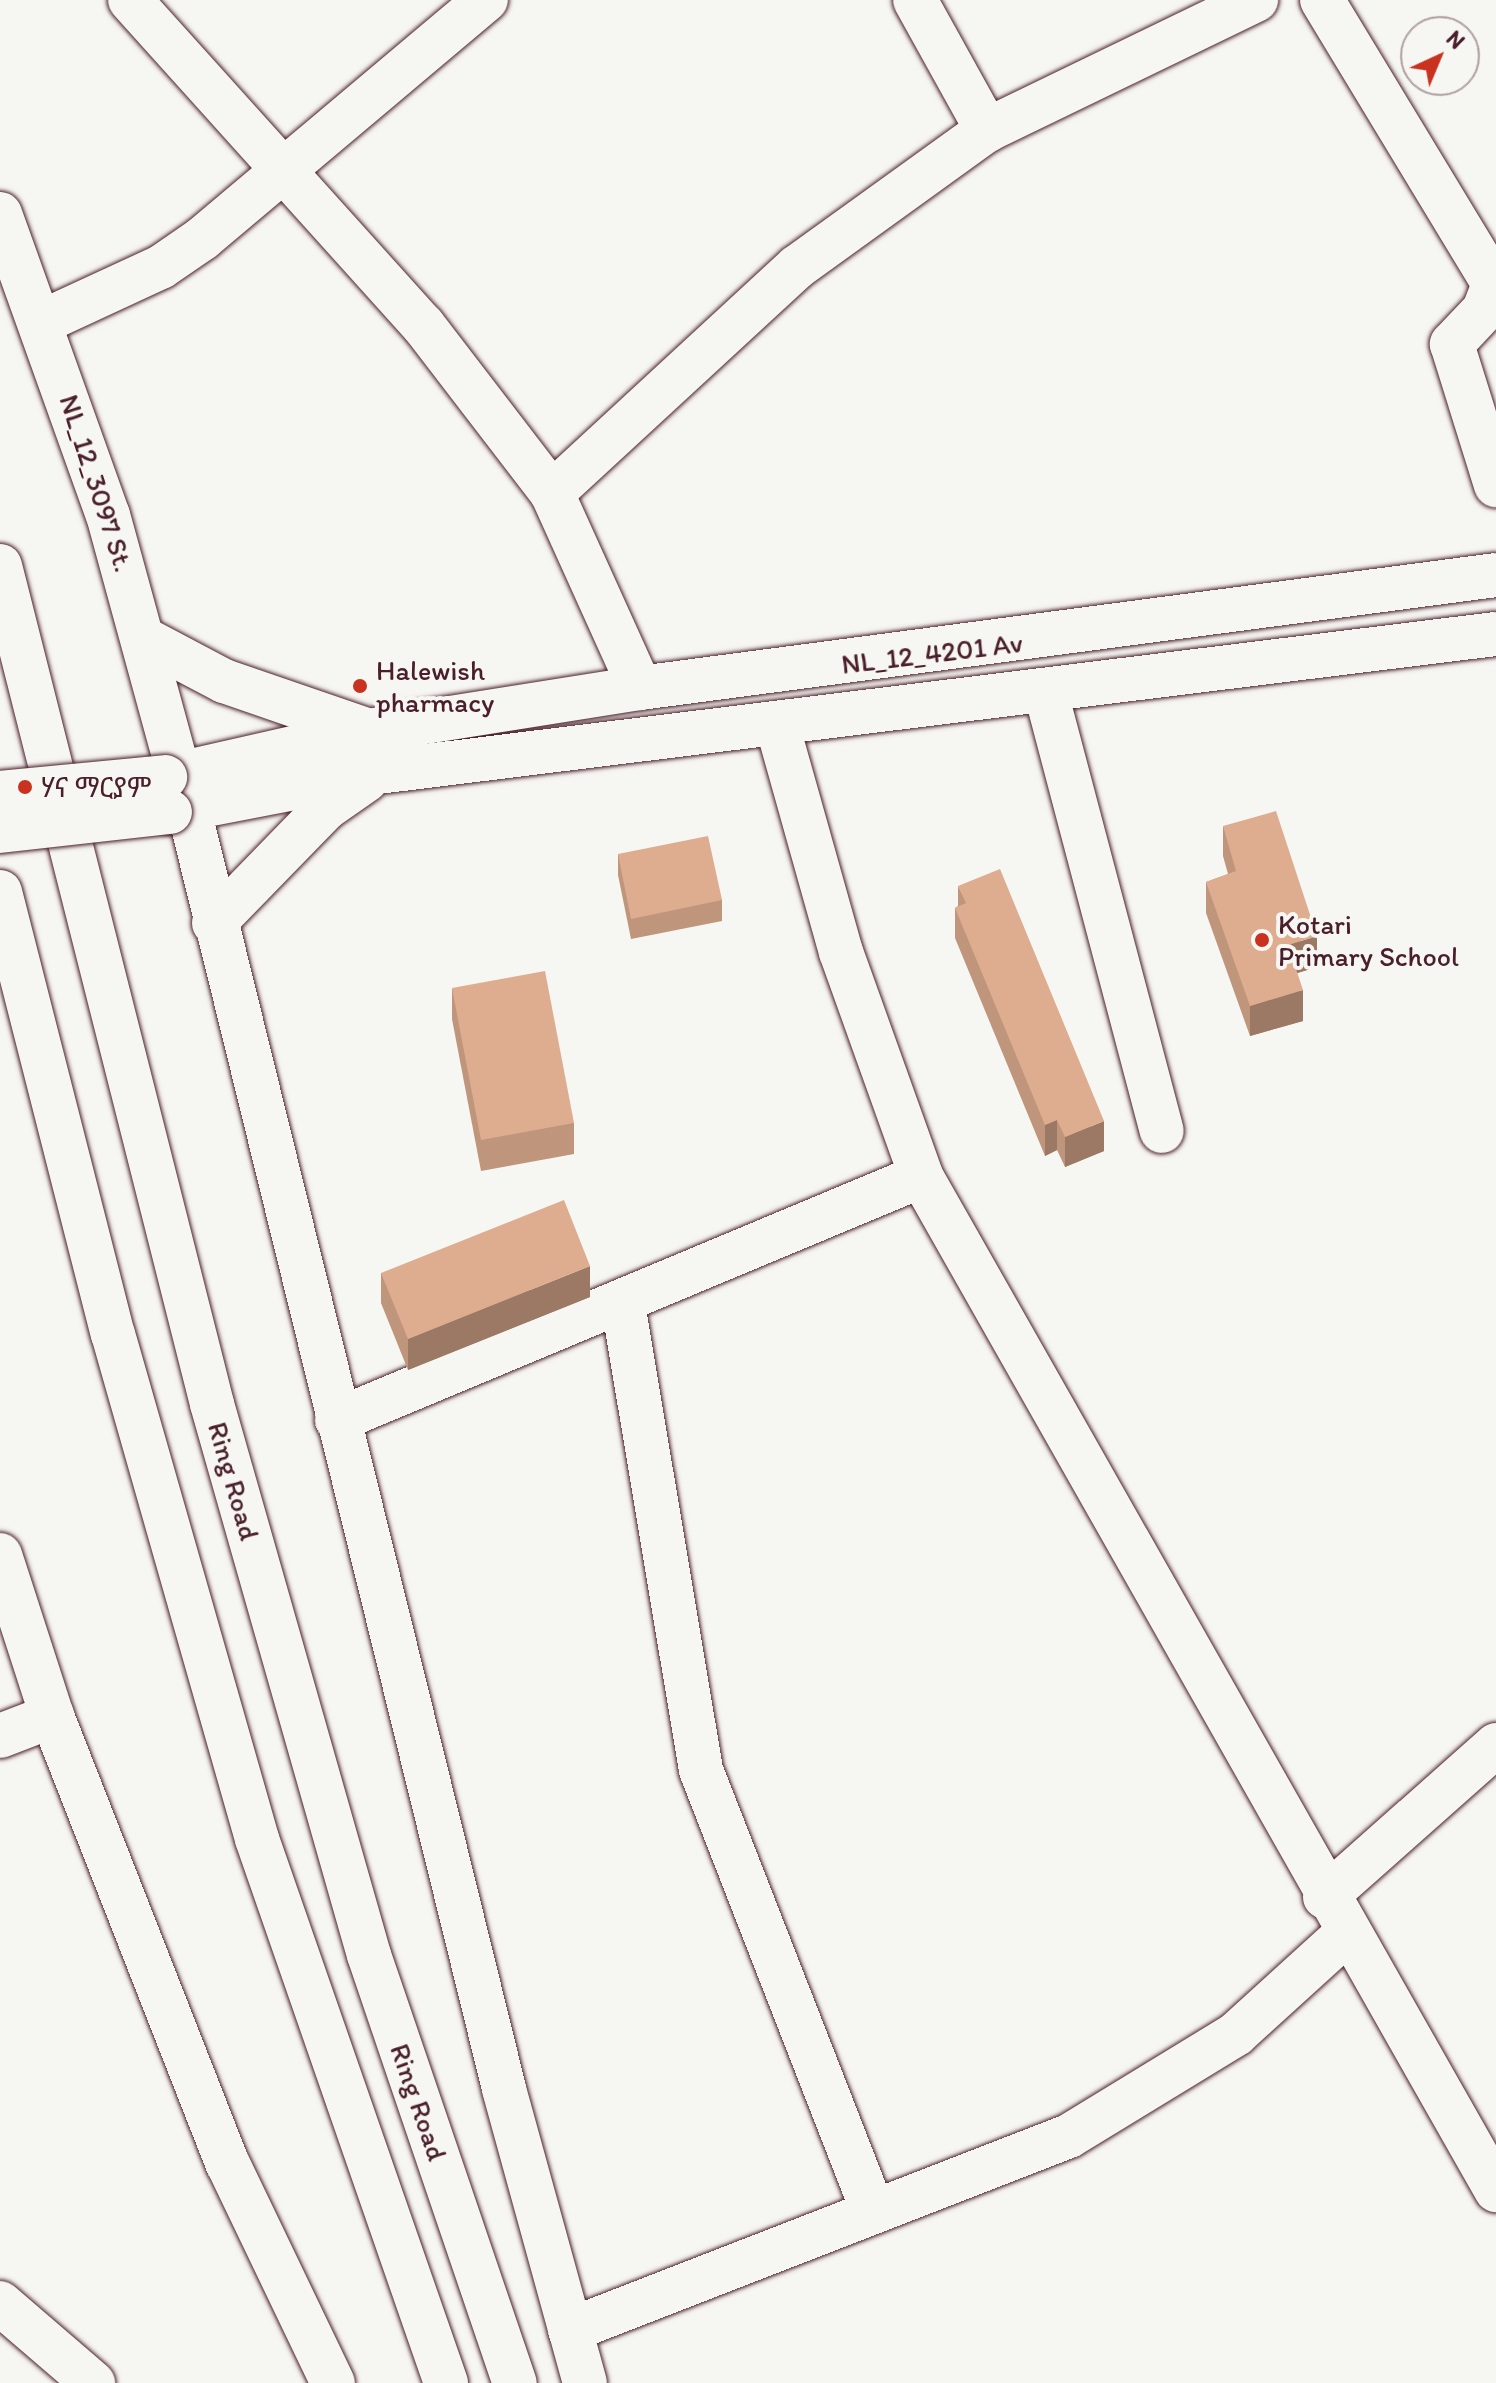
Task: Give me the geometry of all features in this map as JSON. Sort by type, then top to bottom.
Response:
[{"type":"main road","points":[[130,0],[423,325],[552,493],[640,688]]},
{"type":"main road","points":[[44,323],[161,267],[486,0]]},
{"type":"main road","points":[[915,0],[987,130]]},
{"type":"main road","points":[[552,493],[797,267],[987,130],[1256,0]]},
{"type":"main road","points":[[1322,0],[1494,284],[1484,310],[1452,344],[1496,485]]},
{"type":"main road","name":"NL_12_3097 St.","points":[[0,214],[44,323],[148,641],[176,793],[214,923],[337,1420],[585,2383]]},
{"type":"main road","name":"Ring Road","points":[[0,566],[212,1404],[369,1955],[515,2383]]},
{"type":"main road","name":"NL_12_4201 Av","points":[[373,752],[640,688],[1496,575]]},
{"type":"main road","name":"NL_12_4201 Av","points":[[373,752],[778,728],[1496,634]]},
{"type":"main road","points":[[148,641],[373,752]]},
{"type":"main road","points":[[1046,693],[1162,1131]]},
{"type":"main road","points":[[778,728],[841,952],[921,1176],[1336,1915],[1496,2190]]},
{"type":"main road","points":[[0,831],[373,752]]},
{"type":"main road","points":[[214,923],[326,808],[373,752]]},
{"type":"main road","points":[[0,793],[176,793]]},
{"type":"main road","points":[[0,892],[113,1334],[257,1839],[446,2383]]},
{"type":"main road","points":[[337,1420],[623,1304],[921,1176]]},
{"type":"main road","points":[[623,1304],[701,1770],[872,2208]]},
{"type":"main road","points":[[0,1555],[52,1716],[228,2164],[333,2383]]},
{"type":"main road","points":[[0,1736],[52,1716]]},
{"type":"main road","points":[[570,2330],[872,2208],[1069,2136],[1124,2107],[1236,2034],[1336,1915],[1496,1745]]},
{"type":"main road","points":[[0,2303],[93,2383]]},
{"type":"building","name":"Kotari Primary School","points":[[1276,811],[1317,936],[1288,945],[1303,990],[1250,1006],[1206,882],[1236,871],[1223,826]]},
{"type":"building","points":[[708,836],[722,900],[631,919],[618,854]]},
{"type":"building","points":[[1000,869],[1104,1121],[1065,1137],[1057,1120],[1045,1125],[955,908],[966,903],[958,886]]},
{"type":"building","points":[[545,971],[574,1123],[481,1140],[452,988]]},
{"type":"building","points":[[564,1200],[590,1266],[408,1339],[381,1273]]},
{"type":"place","name":"Halewish pharmacy","points":[[360,686]]},
{"type":"place","name":"ሃና ማርያም","points":[[25,787]]},
{"type":"place","name":"Kotari Primary School","points":[[1262,940]]}]
